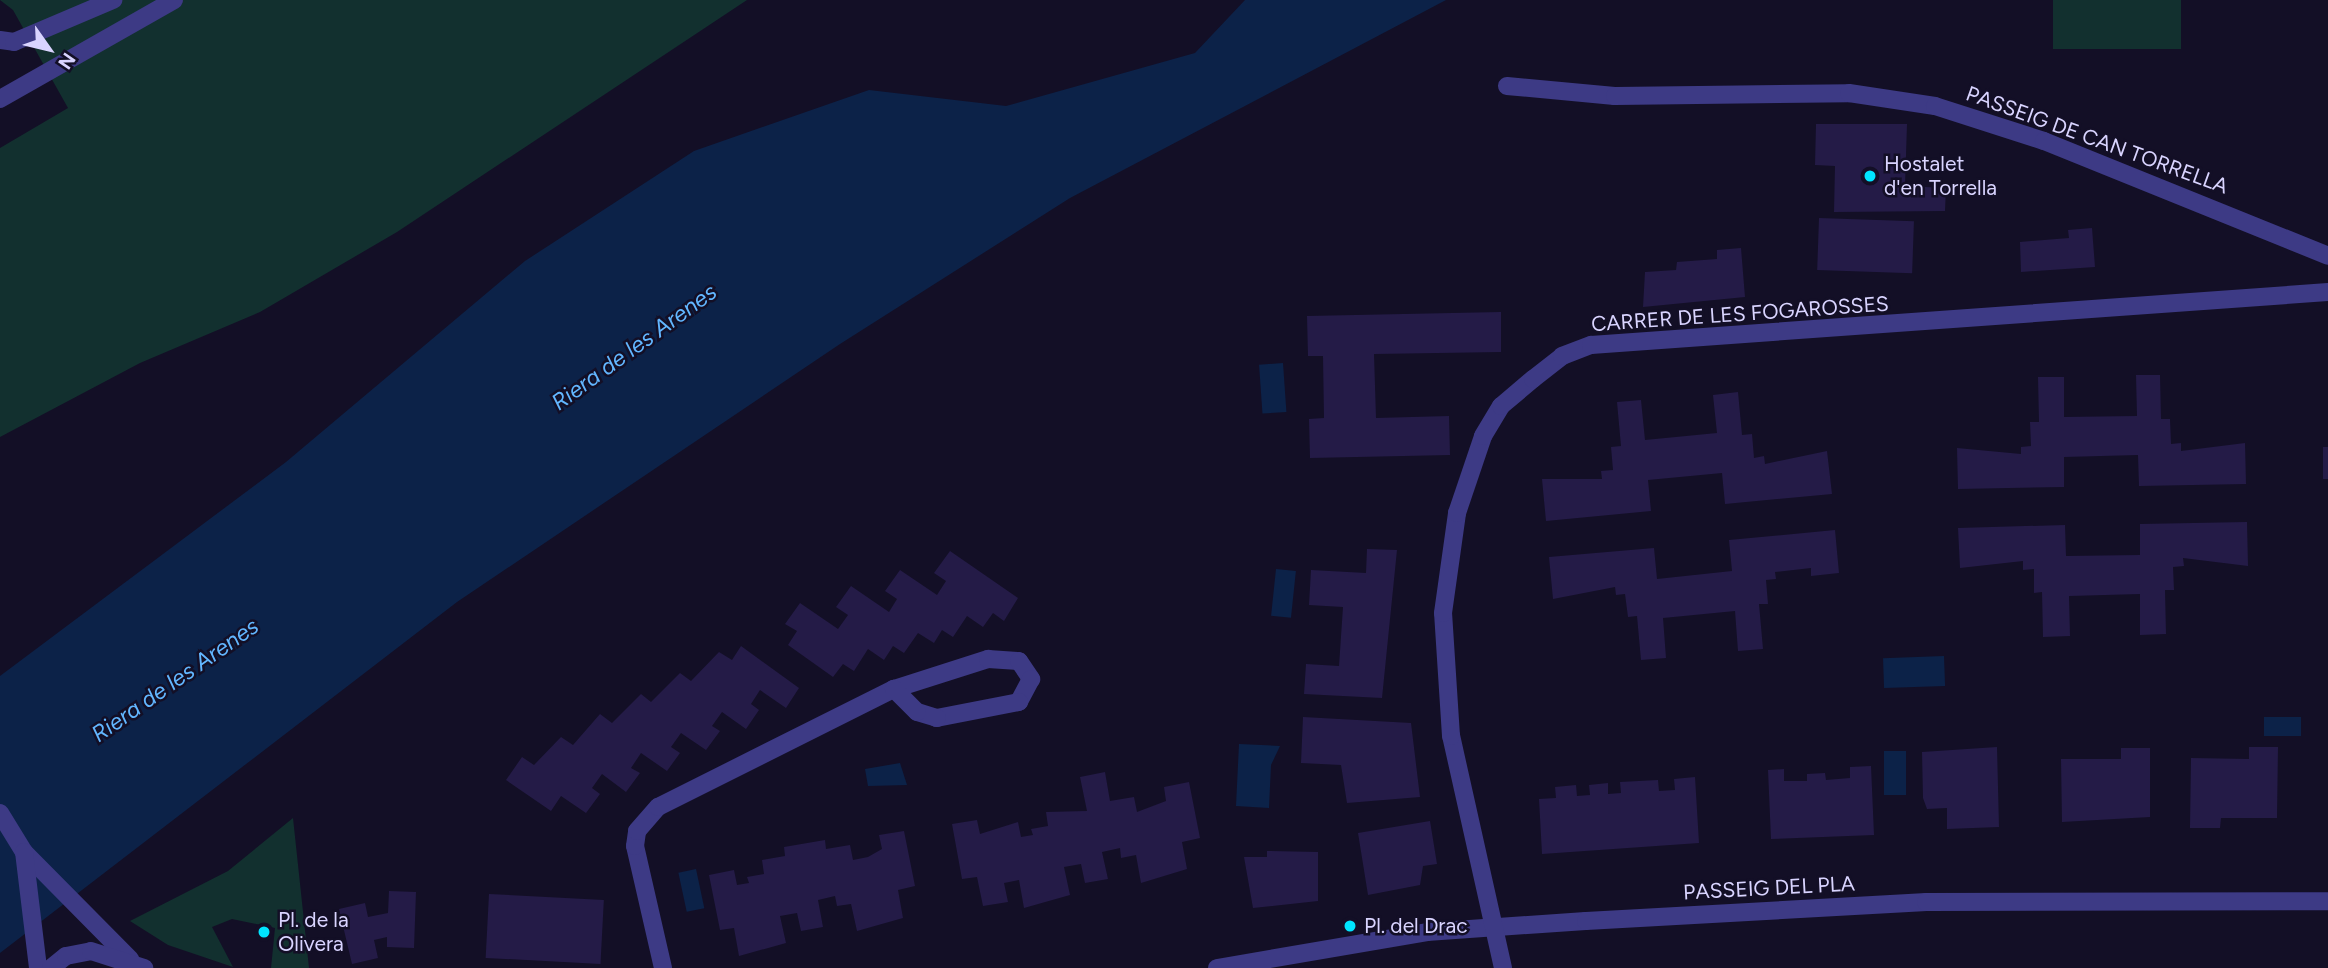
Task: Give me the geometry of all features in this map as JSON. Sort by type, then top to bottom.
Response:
[{"type":"street","points":[[0,40],[14,42],[113,0]]},
{"type":"street","points":[[0,99],[174,0]]},
{"type":"street","name":"PASSEIG DE CAN TORRELLA","points":[[1507,86],[1615,96],[1849,93],[1935,106],[2044,141],[2328,256]]},
{"type":"street","name":"CARRER DE LES FOGAROSSES","points":[[1503,968],[1451,736],[1442,667],[1448,558],[1483,436],[1501,406],[1562,356],[1591,345],[2328,292]]},
{"type":"street","points":[[663,968],[636,863],[637,831],[646,818],[707,780],[894,689],[988,659],[1019,661],[1031,679],[1019,702],[937,719],[917,712],[894,689]]},
{"type":"street","points":[[0,813],[24,852],[74,904],[141,965]]},
{"type":"street","points":[[24,852],[38,968]]},
{"type":"street","name":"PASSEIG DEL PLA","points":[[1217,968],[1427,932],[1926,902],[2328,901]]},
{"type":"street","points":[[51,968],[66,956],[91,951],[141,965]]},
{"type":"green space","points":[[0,0],[747,0],[397,232],[260,312],[140,363],[0,437],[0,148],[68,108],[13,10]]},
{"type":"green space","points":[[2053,0],[2181,0],[2181,49],[2053,49]]},
{"type":"green space","points":[[293,818],[309,968],[271,968],[275,928],[232,919],[212,927],[233,967],[168,945],[130,921],[228,871]]},
{"type":"water","name":"Riera de les Arenes","points":[[1245,0],[1446,0],[1070,198],[840,344],[457,602],[0,953],[0,676],[286,462],[525,261],[694,151],[869,90],[1006,106],[1195,53]]},
{"type":"water","points":[[1283,363],[1286,412],[1262,414],[1259,365]]},
{"type":"water","points":[[1276,569],[1296,571],[1291,618],[1271,616]]},
{"type":"water","points":[[1944,656],[1945,686],[1884,688],[1883,658]]},
{"type":"water","points":[[2264,717],[2301,717],[2301,736],[2264,736]]},
{"type":"water","points":[[1239,744],[1280,746],[1271,765],[1269,808],[1236,806]]},
{"type":"water","points":[[1884,751],[1906,751],[1906,795],[1884,795]]},
{"type":"water","points":[[900,763],[907,785],[868,786],[865,769]]},
{"type":"water","points":[[696,869],[704,908],[687,912],[678,873]]},
{"type":"building","name":"Hostalet d'en Torrella","points":[[1816,124],[1907,124],[1905,186],[1946,188],[1945,211],[1834,212],[1835,166],[1815,165]]},
{"type":"building","points":[[1819,218],[1914,221],[1912,273],[1817,270]]},
{"type":"building","points":[[2092,228],[2095,267],[2021,272],[2020,242],[2069,238],[2068,230]]},
{"type":"building","points":[[1741,248],[1745,297],[1643,307],[1645,272],[1676,270],[1677,262],[1717,259],[1717,250]]},
{"type":"building","points":[[1501,312],[1501,352],[1374,354],[1376,418],[1449,416],[1450,455],[1310,458],[1309,419],[1324,418],[1323,356],[1308,356],[1307,316]]},
{"type":"building","points":[[2136,375],[2160,375],[2161,419],[2170,419],[2171,444],[2181,443],[2181,451],[2245,443],[2246,484],[2139,486],[2138,455],[2064,457],[2064,487],[1958,489],[1957,448],[2021,454],[2021,447],[2031,446],[2030,422],[2039,422],[2038,377],[2064,377],[2064,417],[2137,416]]},
{"type":"building","points":[[1738,392],[1742,435],[1752,434],[1754,458],[1764,456],[1765,464],[1827,451],[1832,494],[1725,504],[1722,473],[1648,480],[1651,511],[1546,521],[1542,479],[1602,479],[1601,471],[1613,470],[1611,447],[1621,446],[1617,402],[1641,400],[1645,440],[1717,433],[1713,395]]},
{"type":"building","points":[[2323,447],[2328,447],[2328,479],[2323,479]]},
{"type":"building","points":[[2247,522],[2248,566],[2183,558],[2184,566],[2173,567],[2174,590],[2165,590],[2166,634],[2140,635],[2140,594],[2069,596],[2070,636],[2043,637],[2042,592],[2034,593],[2034,569],[2023,570],[2023,561],[1960,568],[1958,528],[2065,525],[2066,556],[2140,555],[2140,524]]},
{"type":"building","points":[[1835,530],[1839,573],[1811,576],[1811,568],[1775,572],[1776,579],[1766,580],[1768,604],[1759,604],[1763,649],[1738,651],[1735,611],[1663,618],[1666,658],[1641,660],[1637,616],[1628,617],[1625,594],[1616,595],[1615,587],[1553,599],[1549,557],[1654,548],[1657,579],[1732,571],[1729,540]]},
{"type":"building","points":[[1367,549],[1397,550],[1382,698],[1304,694],[1306,664],[1339,666],[1343,607],[1309,605],[1311,570],[1366,573]]},
{"type":"building","points":[[950,551],[1018,598],[1004,621],[993,613],[983,627],[967,616],[953,637],[942,630],[934,643],[918,633],[904,653],[893,646],[884,660],[868,649],[854,671],[843,664],[833,677],[788,645],[797,631],[785,624],[800,603],[838,629],[848,615],[836,607],[851,586],[889,612],[897,599],[885,591],[900,570],[937,595],[946,581],[934,573]]},
{"type":"building","points":[[741,646],[799,688],[786,708],[760,690],[751,704],[759,710],[746,729],[722,712],[712,726],[720,731],[706,750],[681,733],[671,747],[680,753],[667,771],[641,753],[631,768],[640,773],[626,792],[602,774],[592,788],[600,794],[586,813],[561,796],[551,811],[506,780],[522,757],[534,765],[561,737],[573,745],[600,714],[612,723],[641,694],[651,702],[680,673],[691,681],[719,652],[732,660]]},
{"type":"building","points":[[1303,717],[1411,723],[1420,797],[1347,803],[1341,765],[1301,763]]},
{"type":"building","points":[[1997,747],[1999,827],[1947,829],[1947,808],[1927,809],[1923,798],[1922,752]]},
{"type":"building","points":[[2249,747],[2278,747],[2277,818],[2221,818],[2220,828],[2190,828],[2191,758],[2249,759]]},
{"type":"building","points":[[2121,748],[2150,748],[2150,817],[2062,822],[2061,759],[2121,759]]},
{"type":"building","points":[[1871,766],[1874,835],[1771,839],[1768,770],[1784,769],[1784,781],[1807,781],[1807,774],[1825,773],[1826,780],[1850,778],[1850,767]]},
{"type":"building","points":[[1105,772],[1110,801],[1134,797],[1137,812],[1166,801],[1164,787],[1189,782],[1200,838],[1182,842],[1187,869],[1141,883],[1136,855],[1121,858],[1120,848],[1102,852],[1108,879],[1085,883],[1081,864],[1064,867],[1070,895],[1024,908],[1019,880],[1004,883],[1008,902],[983,906],[977,877],[962,879],[952,824],[977,820],[980,834],[1018,822],[1021,837],[1033,835],[1031,829],[1048,826],[1046,812],[1087,811],[1080,777]]},
{"type":"building","points":[[1695,777],[1699,843],[1542,854],[1539,799],[1556,798],[1555,787],[1576,785],[1577,796],[1590,795],[1589,785],[1608,783],[1608,794],[1621,793],[1620,782],[1658,780],[1659,791],[1675,790],[1674,779]]},
{"type":"building","points":[[1430,821],[1437,864],[1423,866],[1420,885],[1368,895],[1358,833]]},
{"type":"building","points":[[904,831],[915,886],[898,890],[903,918],[857,931],[851,904],[837,906],[835,896],[818,900],[823,927],[801,931],[797,913],[780,916],[786,943],[739,956],[734,928],[720,930],[709,875],[734,870],[737,885],[749,883],[747,877],[764,874],[762,860],[785,856],[784,847],[825,840],[826,849],[850,845],[853,860],[868,857],[882,849],[879,835]]},
{"type":"building","points":[[1267,851],[1318,852],[1318,901],[1253,908],[1244,857],[1267,857]]},
{"type":"building","points":[[389,891],[416,892],[414,948],[387,947],[387,937],[374,940],[378,958],[352,964],[339,909],[365,903],[368,917],[388,913]]},
{"type":"building","points":[[489,894],[604,900],[600,964],[486,958]]},
{"type":"place","name":"Hostalet d'en Torrella","points":[[1870,176]]},
{"type":"place","name":"Pl. del Drac","points":[[1350,926]]},
{"type":"place","name":"Pl. de la Olivera","points":[[264,932]]}]
